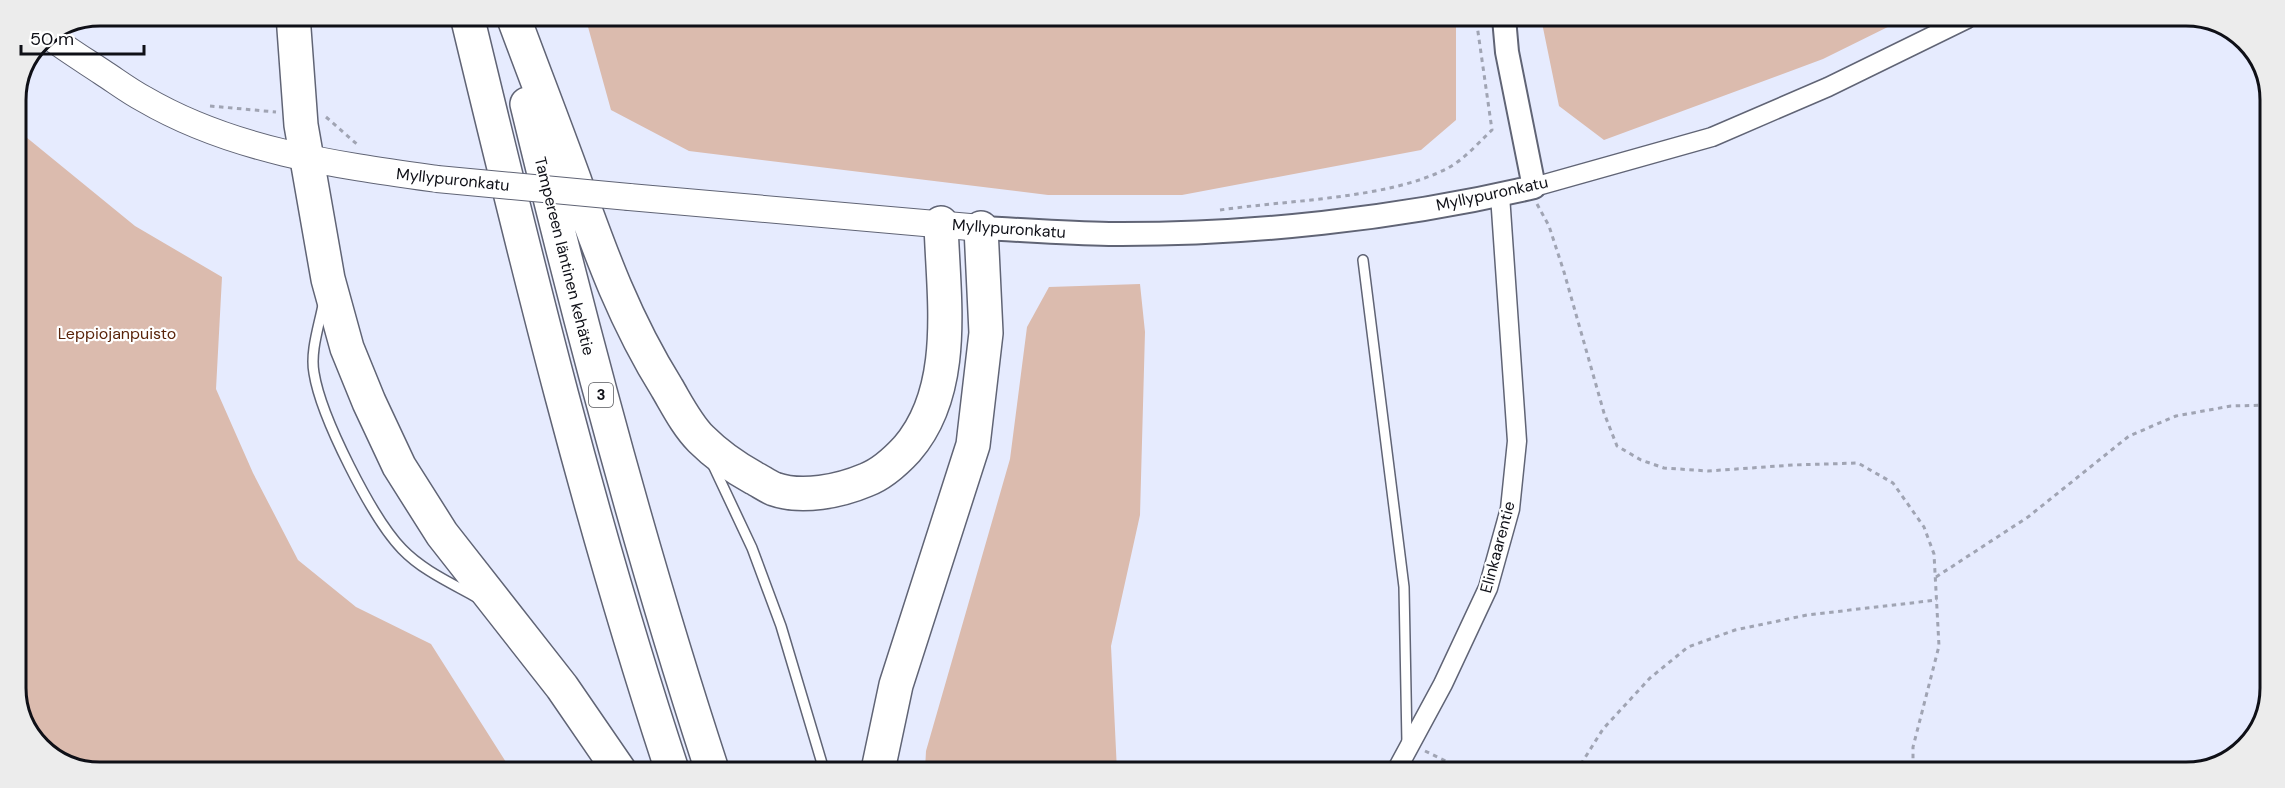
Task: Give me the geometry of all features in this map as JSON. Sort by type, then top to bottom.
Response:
[{"type":"highway","points":[[293,25],[299,112],[328,279],[347,348],[369,402],[399,466],[442,534],[562,687],[614,762]]},
{"type":"highway","name":"3","points":[[469,25],[519,233],[582,472],[670,762]]},
{"type":"highway","name":"Tampereen läntinen kehätie","points":[[508,25],[557,228],[619,462],[709,762]]},
{"type":"highway","points":[[516,25],[618,300],[642,349],[699,437],[730,464],[775,489],[801,493],[852,486],[876,476],[898,459],[918,436],[931,409],[940,380],[945,339],[941,223]]},
{"type":"highway","points":[[880,762],[896,685],[973,445],[986,333],[981,228]]},
{"type":"main road","name":"Myllypuronkatu","points":[[55,41],[155,105],[203,128],[260,147],[307,158],[437,179],[981,228]]},
{"type":"street","points":[[1505,25],[1507,52],[1528,151],[1533,187]]},
{"type":"street","name":"Myllypuronkatu","points":[[981,228],[1107,234],[1195,232],[1351,219],[1500,195],[1712,137],[1828,87],[1955,25]]},
{"type":"street","name":"Elinkaarentie","points":[[1401,762],[1454,662],[1488,588],[1510,509],[1517,441],[1500,195]]},
{"type":"lane","points":[[1363,260],[1404,587],[1409,747]]},
{"type":"lane","points":[[328,279],[316,340],[313,372],[324,409],[348,462],[381,522],[403,550],[428,570],[500,610]]},
{"type":"lane","points":[[699,437],[752,548],[780,626],[822,762]]},
{"type":"path","points":[[1220,211],[1405,184],[1447,168],[1467,154],[1492,130],[1477,25]]},
{"type":"path","points":[[203,106],[316,111],[329,118],[363,149]]},
{"type":"path","points":[[1533,187],[1538,206],[1549,226],[1564,272],[1604,413],[1617,446],[1641,460],[1664,468],[1708,471],[1793,465],[1858,464],[1893,483],[1924,526],[1934,554],[1939,646],[1913,747],[1913,762]]},
{"type":"path","points":[[1936,577],[2028,517],[2129,436],[2176,416],[2231,406],[2260,405]]},
{"type":"path","points":[[1582,762],[1603,729],[1650,678],[1688,647],[1735,630],[1807,615],[1937,600]]},
{"type":"path","points":[[1409,747],[1447,762]]},
{"type":"green space","points":[[587,25],[1456,25],[1456,120],[1421,150],[1182,195],[1048,195],[689,151],[611,110]]},
{"type":"green space","points":[[1542,25],[1892,25],[1823,59],[1604,140],[1559,106]]},
{"type":"green space","name":"Leppiojanpuisto","points":[[26,137],[135,226],[222,277],[216,389],[253,473],[298,560],[356,607],[431,644],[506,762],[99,762],[76,759],[62,753],[41,734],[29,712],[26,694]]},
{"type":"green space","points":[[1140,284],[1145,332],[1140,515],[1111,646],[1117,762],[925,762],[926,751],[1010,459],[1027,327],[1049,287]]}]
